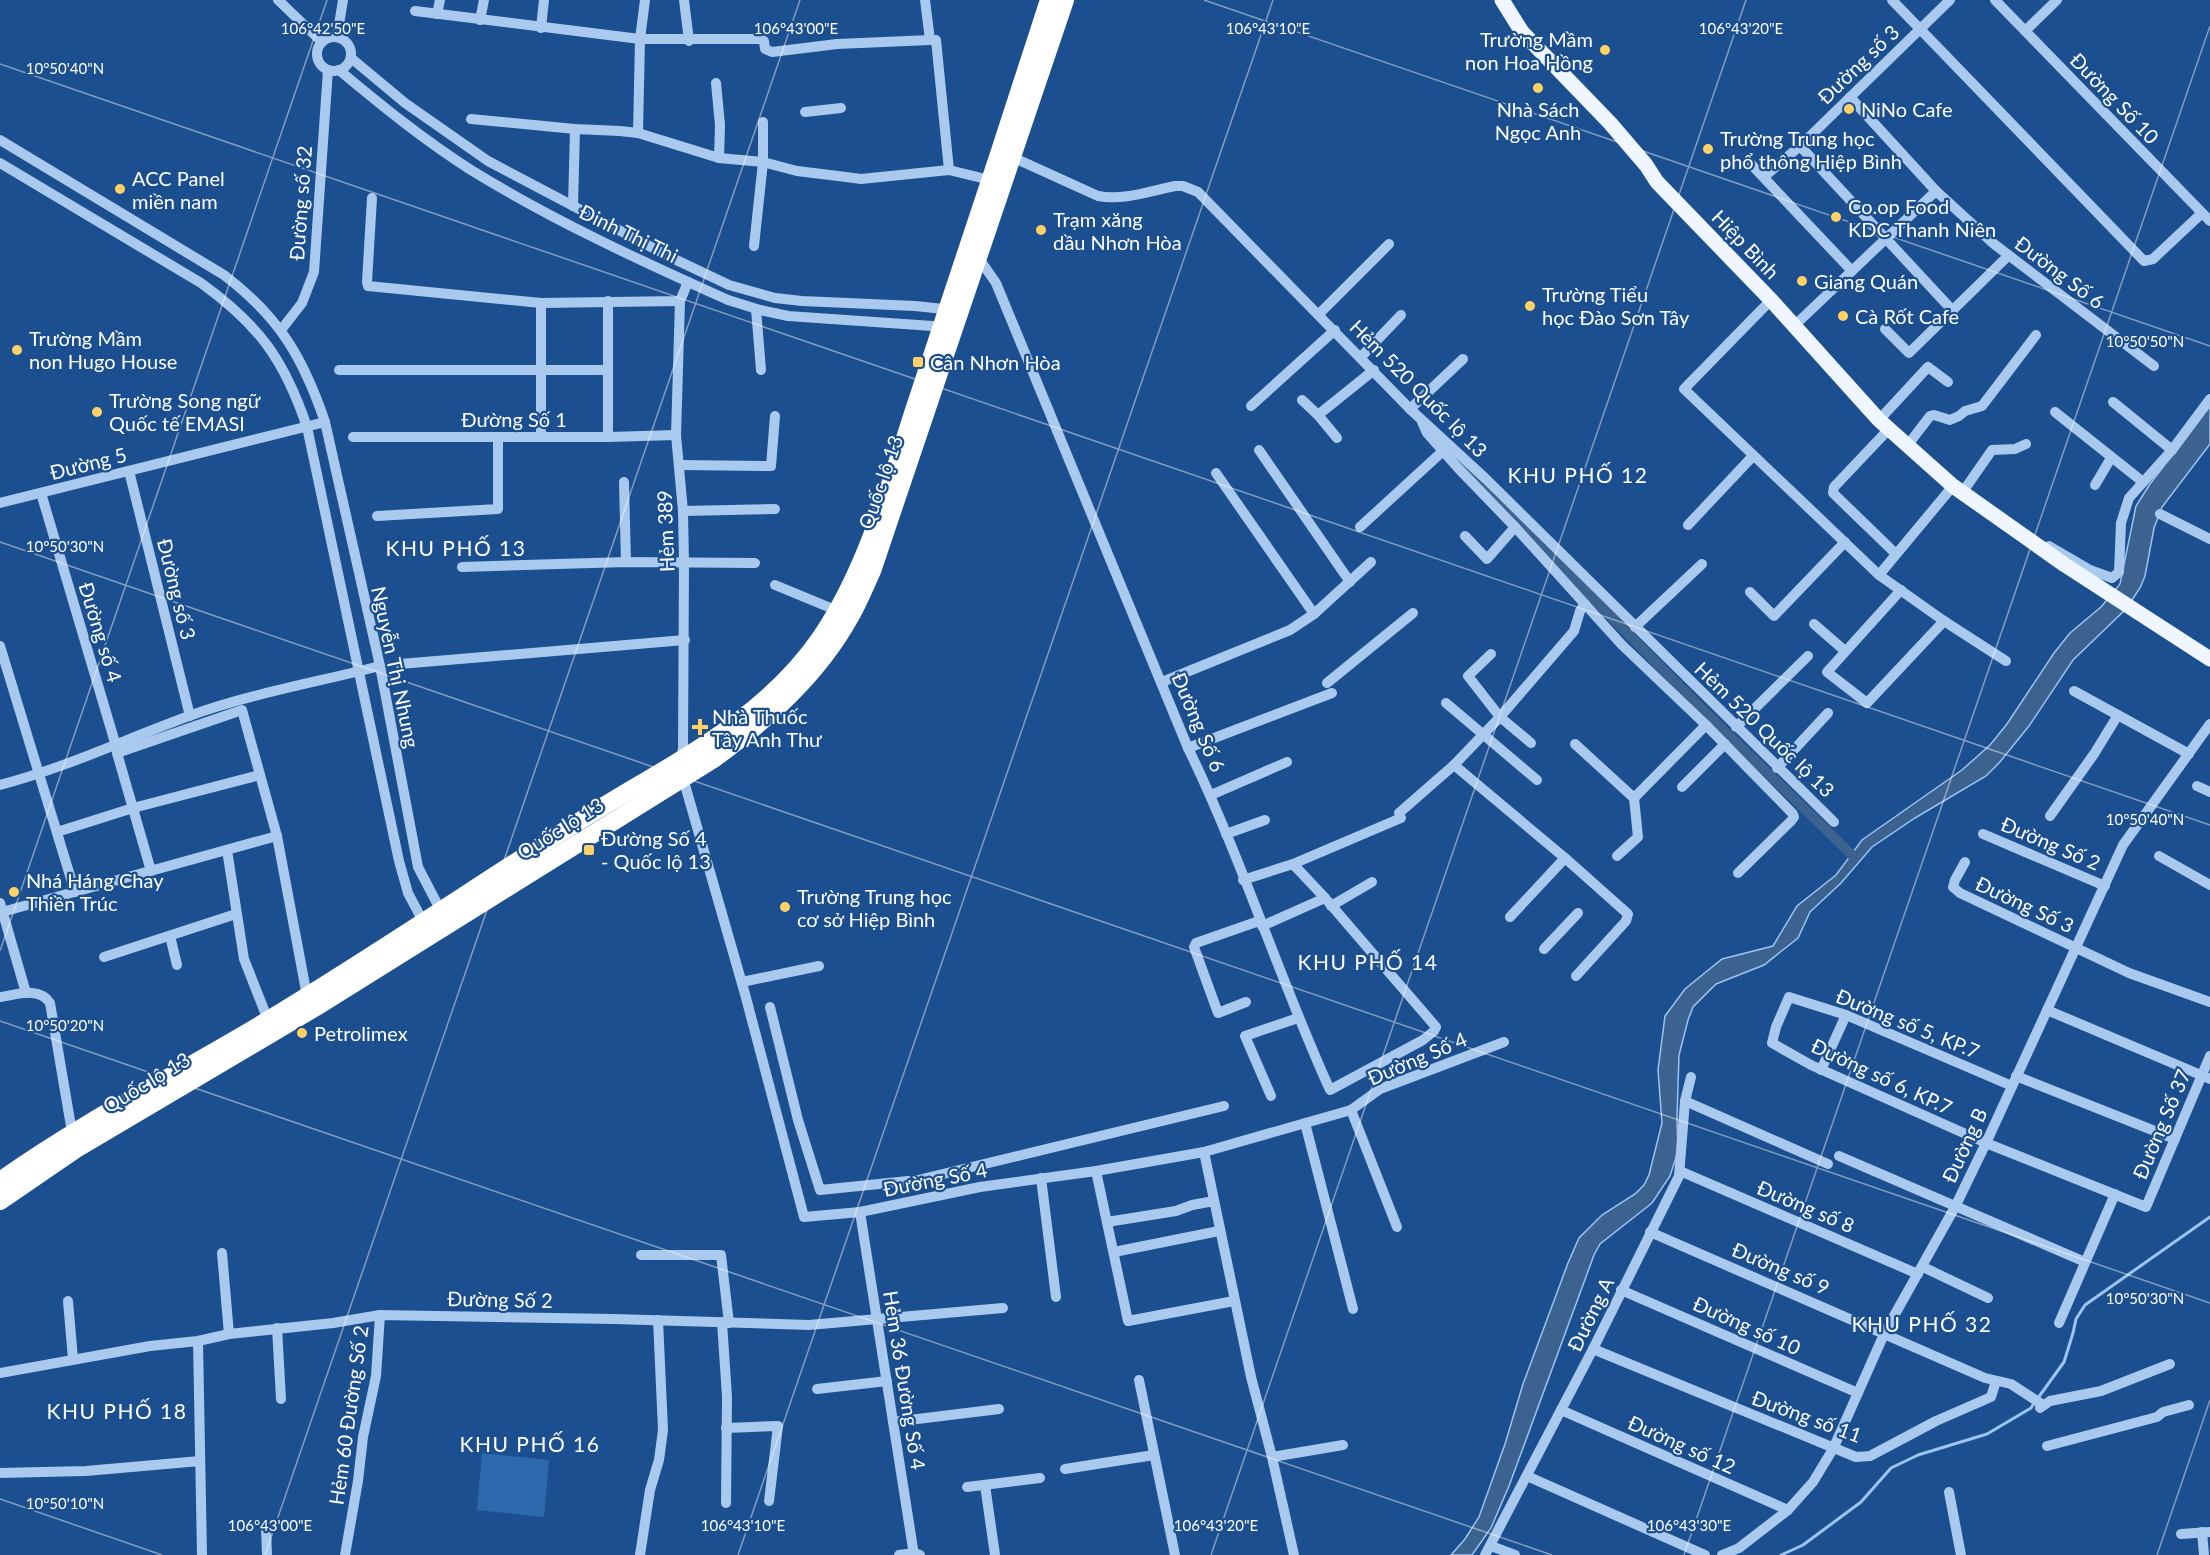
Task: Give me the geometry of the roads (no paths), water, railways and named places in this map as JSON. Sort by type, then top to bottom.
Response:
[{"type":"highway","name":"Quốc lộ 13","points":[[0,1181],[283,1027],[444,917],[682,769],[724,752],[774,712],[827,652],[850,617],[885,538],[990,180],[1049,0]]},
{"type":"highway","name":"Quốc lộ 13","points":[[682,769],[705,746],[765,701],[803,661],[838,611],[859,567],[951,319],[978,257],[1065,0]]},
{"type":"highway","name":"Quốc lộ 13","points":[[0,1202],[74,1141],[307,996],[427,928]]},
{"type":"main road","name":"Hiệp Bình","points":[[1502,0],[1522,32],[1610,123],[1646,165],[1657,182],[1771,300],[1883,425],[1957,490],[2065,565],[2210,659]]},
{"type":"street","points":[[278,0],[322,42]]},
{"type":"street","points":[[337,37],[343,0]]},
{"type":"street","points":[[437,15],[440,0]]},
{"type":"street","points":[[480,20],[484,0]]},
{"type":"street","points":[[541,28],[544,0]]},
{"type":"street","points":[[638,133],[640,39],[645,0]]},
{"type":"street","points":[[684,0],[689,40]]},
{"type":"street","points":[[925,0],[933,40],[949,170]]},
{"type":"street","points":[[1892,0],[2144,261],[2153,259],[2206,217]]},
{"type":"street","name":"Đường số 3","points":[[1764,177],[1800,146],[1950,0]]},
{"type":"street","name":"Đường Số 10","points":[[1995,0],[2206,217]]},
{"type":"street","points":[[2025,31],[2056,0]]},
{"type":"street","points":[[415,11],[640,39],[760,39],[764,41],[765,49],[772,51],[837,44],[933,40]]},
{"type":"street","points":[[337,37],[350,47],[351,58],[345,68],[334,70],[323,67],[317,57],[317,51],[322,42],[337,37]]},
{"type":"street","name":"Đinh Thị Thi","points":[[351,58],[405,103],[456,140],[509,173],[695,269],[746,291],[775,298],[951,319]]},
{"type":"street","name":"Đinh Thị Thi","points":[[334,70],[471,170],[521,199],[728,300],[756,309],[808,318],[951,319]]},
{"type":"street","name":"Đường số 32","points":[[281,330],[302,303],[314,272],[334,70]]},
{"type":"street","points":[[716,83],[720,125],[719,158]]},
{"type":"street","name":"Đường Số 6","points":[[1850,97],[1936,191],[2008,256],[2154,366]]},
{"type":"street","points":[[805,112],[841,108]]},
{"type":"street","points":[[471,119],[638,133],[719,158],[763,162],[797,171],[861,179],[949,170],[990,180]]},
{"type":"street","points":[[754,246],[763,162],[763,122]]},
{"type":"street","points":[[573,206],[575,129]]},
{"type":"street","name":"Nguyễn Thị Nhung","points":[[0,140],[224,275],[243,290],[281,330],[308,376],[325,422],[380,666],[418,867],[444,917]]},
{"type":"street","points":[[1800,146],[1953,311]]},
{"type":"street","name":"Hẻm 520 Quốc lộ 13","points":[[1012,157],[1098,196],[1108,198],[1175,186],[1191,188],[1222,215],[1410,409],[1486,479],[1834,822]]},
{"type":"street","points":[[1748,161],[1852,271]]},
{"type":"street","name":"Nguyễn Thị Nhung","points":[[0,163],[171,264],[227,302],[246,319],[277,358],[295,393],[307,427],[401,870],[408,893],[427,928]]},
{"type":"street","points":[[1794,326],[1936,191]]},
{"type":"street","points":[[372,198],[368,286],[541,303],[680,301],[688,282]]},
{"type":"street","points":[[1319,314],[1389,244]]},
{"type":"street","points":[[1885,328],[1908,353],[2008,256]]},
{"type":"street","name":"Đường Số 6","points":[[978,257],[996,283],[1188,748],[1211,795],[1298,1018],[1330,1090],[1424,1040],[1436,1027],[1328,902]]},
{"type":"street","points":[[1771,300],[1684,389],[1879,574],[1944,621],[2006,661]]},
{"type":"street","points":[[608,301],[608,437]]},
{"type":"street","name":"Hẻm 389","points":[[680,301],[676,435],[683,511],[684,563],[682,769]]},
{"type":"street","points":[[541,303],[542,437]]},
{"type":"street","points":[[756,309],[761,370]]},
{"type":"street","points":[[1361,357],[1401,315]]},
{"type":"street","points":[[1251,406],[1335,330]]},
{"type":"street","points":[[1907,446],[1930,416],[1950,420],[1965,411],[1982,406],[2036,335]]},
{"type":"street","points":[[1410,409],[1463,359]]},
{"type":"street","points":[[1896,554],[1833,493],[1834,488],[1928,367],[1948,382]]},
{"type":"street","points":[[339,370],[608,370]]},
{"type":"street","points":[[1318,415],[1374,370]]},
{"type":"street","points":[[2033,543],[2045,543],[2090,570],[2112,579],[2119,572],[2121,523],[2129,498],[2172,450],[2210,399]]},
{"type":"street","points":[[1302,400],[1337,438]]},
{"type":"street","points":[[2113,402],[2172,450]]},
{"type":"street","points":[[2055,412],[2143,482]]},
{"type":"street","points":[[680,465],[771,466],[775,416]]},
{"type":"street","points":[[1420,418],[1427,433],[1622,645],[1706,725],[1793,814],[1794,817],[1738,873]]},
{"type":"street","name":"Đường 5","points":[[0,503],[325,422]]},
{"type":"street","name":"Đường Số 1","points":[[352,437],[676,435]]},
{"type":"street","points":[[377,516],[498,508],[498,437]]},
{"type":"street","points":[[1879,574],[1992,450],[2015,449],[2026,444]]},
{"type":"street","points":[[1259,450],[1350,582]]},
{"type":"street","points":[[1360,527],[1443,450]]},
{"type":"street","points":[[1688,525],[1753,456]]},
{"type":"street","points":[[2095,486],[2112,458]]},
{"type":"street","name":"Đường số 3","points":[[129,471],[190,716]]},
{"type":"street","points":[[1216,473],[1314,614]]},
{"type":"street","points":[[624,482],[626,562]]},
{"type":"street","name":"Đường số 4","points":[[40,493],[116,746]]},
{"type":"street","points":[[683,511],[775,509]]},
{"type":"street","points":[[2160,514],[2210,538]]},
{"type":"street","points":[[1465,536],[1487,559],[1515,527]]},
{"type":"street","points":[[1750,592],[1774,616],[1845,542]]},
{"type":"street","points":[[462,567],[626,562],[755,563]]},
{"type":"street","points":[[1162,681],[1290,630],[1314,614],[1371,562]]},
{"type":"street","points":[[1635,627],[1702,564]]},
{"type":"street","points":[[775,585],[838,611]]},
{"type":"street","points":[[1901,590],[1827,672],[1868,703],[1944,621]]},
{"type":"street","points":[[1243,880],[1293,864],[1400,815],[1454,765],[1500,717],[1574,631],[1580,611],[1585,604]]},
{"type":"street","points":[[1188,748],[1329,688],[1413,613]]},
{"type":"street","points":[[1814,624],[1845,651]]},
{"type":"street","points":[[400,664],[685,640]]},
{"type":"street","points":[[0,646],[75,892]]},
{"type":"street","points":[[1491,654],[1468,676],[1500,717],[1531,743]]},
{"type":"street","points":[[1736,727],[1808,656]]},
{"type":"street","points":[[0,785],[40,774],[190,716],[380,666]]},
{"type":"street","points":[[2073,691],[2189,754]]},
{"type":"street","points":[[1446,704],[1537,780]]},
{"type":"street","points":[[151,871],[117,753],[242,710],[277,836],[307,996]]},
{"type":"street","points":[[1777,768],[1828,713]]},
{"type":"street","points":[[2050,816],[2094,754],[2118,715]]},
{"type":"street","name":"Đường B","points":[[1722,1555],[1741,1551],[1788,1510],[1813,1482],[1833,1449],[1884,1332],[1955,1207],[1986,1143],[2123,845],[2210,724]]},
{"type":"street","points":[[1634,798],[1706,725]]},
{"type":"street","points":[[1575,744],[1634,798],[1638,837],[1617,856]]},
{"type":"street","points":[[1682,787],[1725,744]]},
{"type":"street","points":[[1211,795],[1287,762]]},
{"type":"street","points":[[1454,765],[1628,914],[1629,917],[1576,976]]},
{"type":"street","name":"Đường Số 4","points":[[682,769],[742,982],[804,1217],[860,1212],[980,1187],[1096,1171],[1204,1152],[1351,1110],[1380,1089],[1504,1042]]},
{"type":"street","points":[[57,832],[133,808],[260,775]]},
{"type":"street","points":[[2197,786],[2210,792]]},
{"type":"street","points":[[1226,834],[1265,820]]},
{"type":"street","name":"Đường Số 2","points":[[1983,834],[2104,886]]},
{"type":"street","points":[[26,993],[3,926],[1,908],[75,892],[277,836]]},
{"type":"street","points":[[227,850],[244,959],[268,1020]]},
{"type":"street","points":[[2159,855],[2210,885]]},
{"type":"street","points":[[1510,917],[1565,858]]},
{"type":"street","name":"Đường Số 3","points":[[1965,862],[1953,887],[1960,893],[2076,948]]},
{"type":"street","points":[[1293,864],[1328,902]]},
{"type":"street","points":[[1246,1002],[1218,1013],[1194,947],[1196,943],[1328,902],[1372,882]]},
{"type":"street","points":[[1544,949],[1578,913]]},
{"type":"street","points":[[104,957],[236,914]]},
{"type":"street","points":[[171,936],[177,965]]},
{"type":"street","points":[[2076,948],[2130,973],[2210,1002]]},
{"type":"street","points":[[742,982],[819,966]]},
{"type":"street","points":[[0,997],[38,993],[47,998],[50,1003],[74,1141]]},
{"type":"street","name":"Đường số 5, KP.7","points":[[1772,1043],[1789,997],[1846,1015],[2014,1081],[2175,1139]]},
{"type":"street","points":[[770,1006],[798,1120],[820,1190],[918,1180],[1224,1106]]},
{"type":"street","points":[[2047,1010],[2206,1078]]},
{"type":"street","points":[[1821,1070],[1846,1015]]},
{"type":"street","points":[[1271,1096],[1245,1036],[1298,1018]]},
{"type":"street","name":"Đường số 6, KP.7","points":[[1772,1043],[1821,1070],[1986,1143],[2146,1207]]},
{"type":"street","name":"Đường Số 37","points":[[2146,1207],[2175,1139],[2206,1078],[2210,1056]]},
{"type":"street","name":"Đường A","points":[[1488,1550],[1593,1349],[1680,1172],[1685,1101],[1691,1077]]},
{"type":"street","points":[[1685,1101],[1828,1164]]},
{"type":"street","points":[[1351,1110],[1397,1227]]},
{"type":"street","points":[[779,1122],[798,1120]]},
{"type":"street","points":[[1305,1123],[1353,1309]]},
{"type":"street","points":[[1204,1152],[1234,1301],[1294,1555]]},
{"type":"street","points":[[1839,1156],[2085,1262]]},
{"type":"street","points":[[1096,1171],[1128,1321],[1234,1301]]},
{"type":"street","name":"Đường số 8","points":[[1680,1172],[1988,1298]]},
{"type":"street","points":[[1041,1178],[1056,1297]]},
{"type":"street","points":[[2059,1323],[2115,1194]]},
{"type":"street","points":[[1107,1222],[1176,1211],[1192,1205],[1214,1202]]},
{"type":"street","name":"Hẻm 36 Đường Số 4","points":[[860,1212],[916,1554]]},
{"type":"street","points":[[1114,1252],[1219,1231]]},
{"type":"street","name":"Đường số 9","points":[[1650,1232],[1996,1381],[2011,1384],[2040,1405],[2101,1390],[2170,1364]]},
{"type":"street","points":[[222,1253],[229,1334]]},
{"type":"street","points":[[641,1255],[721,1255],[727,1397],[726,1503]]},
{"type":"street","name":"Đường số 10","points":[[1622,1290],[1858,1393]]},
{"type":"street","points":[[68,1301],[73,1359]]},
{"type":"street","name":"Đường Số 2","points":[[0,1373],[229,1334],[333,1323],[380,1315],[809,1325],[1003,1308]]},
{"type":"street","name":"Hẻm 60 Đường Số 2","points":[[345,1555],[363,1437],[376,1376],[380,1315]]},
{"type":"street","points":[[640,1555],[652,1479],[659,1460],[663,1430],[658,1320]]},
{"type":"street","points":[[277,1328],[281,1399]]},
{"type":"street","points":[[198,1341],[202,1555]]},
{"type":"street","name":"Đường số 11","points":[[1593,1349],[1856,1457],[1870,1456],[1936,1421],[1991,1397],[1996,1381]]},
{"type":"street","points":[[1139,1380],[1175,1555]]},
{"type":"street","points":[[817,1389],[887,1381]]},
{"type":"street","points":[[2047,1446],[2157,1417],[2163,1412],[2189,1405]]},
{"type":"street","points":[[893,1422],[999,1409]]},
{"type":"street","name":"Đường số 12","points":[[1561,1410],[1788,1510]]},
{"type":"street","points":[[726,1428],[778,1426],[768,1501]]},
{"type":"street","points":[[1272,1457],[1343,1445]]},
{"type":"street","points":[[1065,1468],[1154,1455]]},
{"type":"street","points":[[0,1473],[86,1471],[200,1461]]},
{"type":"street","points":[[1527,1476],[1705,1555]]},
{"type":"street","points":[[967,1487],[1040,1478]]},
{"type":"street","points":[[986,1485],[995,1555]]},
{"type":"street","points":[[1949,1492],[1960,1555]]},
{"type":"street","points":[[266,1528],[267,1555]]},
{"type":"street","points":[[2181,1534],[2206,1532],[2204,1555]]},
{"type":"street","points":[[1488,1550],[1515,1555]]},
{"type":"street","points":[[899,1555],[916,1554]]},
{"type":"waterway","points":[[1458,461],[1704,711],[1854,857]]},
{"type":"waterway","points":[[2038,1398],[2064,1362],[2076,1319],[2085,1305],[2210,1217]]},
{"type":"waterway","points":[[1781,1555],[1803,1545],[1861,1502],[1891,1468],[1918,1455],[1987,1434],[2031,1408],[2034,1403]]},
{"type":"place","name":"Trường Mầm non Hoa Hồng","points":[[1605,50]]},
{"type":"place","name":"Nhà Sách Ngọc Anh","points":[[1538,88]]},
{"type":"place","name":"NiNo Cafe","points":[[1849,109]]},
{"type":"place","name":"Trường Trung học phổ thông Hiệp Bình","points":[[1708,149]]},
{"type":"place","name":"ACC Panel miền nam","points":[[120,189]]},
{"type":"place","name":"Co.op Food KDC Thanh Niên","points":[[1836,217]]},
{"type":"place","name":"Trạm xăng dầu Nhơn Hòa","points":[[1041,230]]},
{"type":"place","name":"Giang Quán","points":[[1802,281]]},
{"type":"place","name":"Trường Tiểu học Đào Sơn Tây","points":[[1530,306]]},
{"type":"place","name":"Cà Rốt Cafe","points":[[1843,316]]},
{"type":"place","name":"Trường Mầm non Hugo House","points":[[17,350]]},
{"type":"place","name":"Cân Nhơn Hòa","points":[[918,362]]},
{"type":"place","name":"Trường Song ngữ Quốc tế EMASI","points":[[97,412]]},
{"type":"place","name":"Nhà Thuốc Tây Anh Thư","points":[[700,727]]},
{"type":"place","name":"Đường Số 4 - Quốc lộ 13","points":[[589,850]]},
{"type":"place","name":"Nhá Háng Chay Thiền Trúc","points":[[14,892]]},
{"type":"place","name":"Trường Trung học cơ sở Hiệp Bình","points":[[785,907]]},
{"type":"place","name":"Petrolimex","points":[[302,1033]]},
{"type":"district","name":"KHU PHỐ 12","points":[[1578,474]]},
{"type":"district","name":"KHU PHỐ 13","points":[[456,547]]},
{"type":"district","name":"KHU PHỐ 14","points":[[1368,961]]},
{"type":"district","name":"KHU PHỐ 32","points":[[1922,1323]]},
{"type":"district","name":"KHU PHỐ 18","points":[[117,1410]]},
{"type":"district","name":"KHU PHỐ 16","points":[[530,1443]]}]
